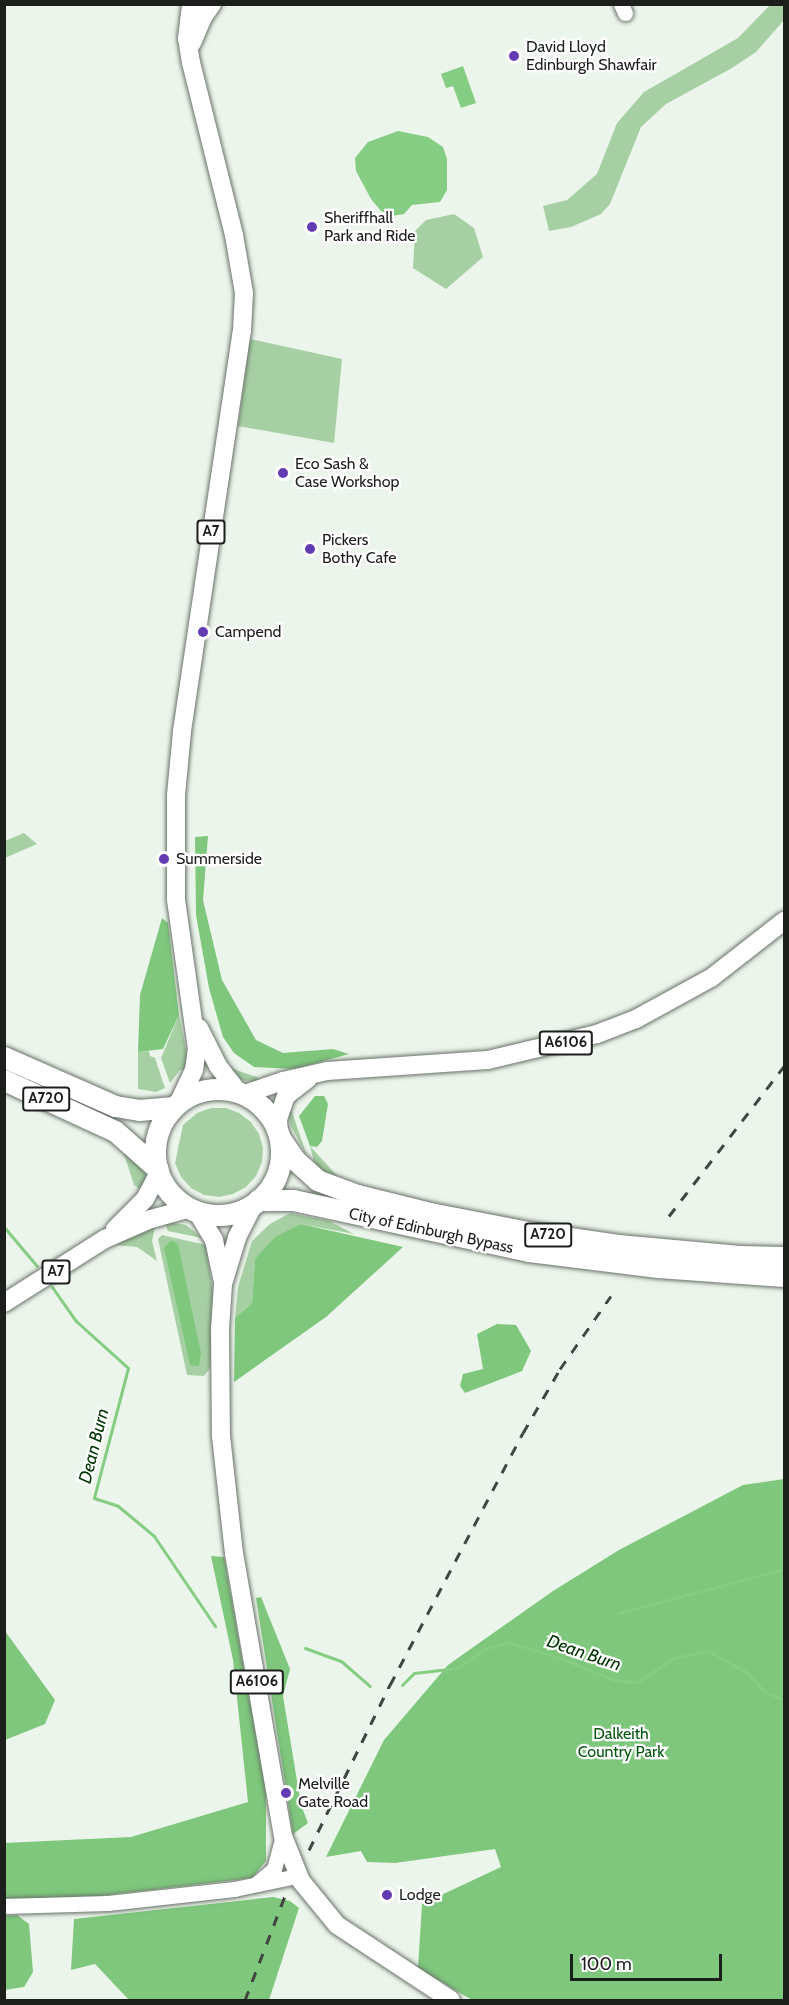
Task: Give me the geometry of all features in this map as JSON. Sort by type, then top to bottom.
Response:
[{"type":"highway","name":"A720","points":[[4,1057],[115,1106],[139,1110],[177,1105]]},
{"type":"highway","name":"A720","points":[[4,1080],[115,1131],[159,1171]]},
{"type":"highway","points":[[215,1089],[241,1093],[265,1109],[279,1136],[281,1152],[275,1179],[256,1202],[223,1215],[194,1209],[174,1196],[159,1171],[156,1158],[158,1136],[177,1105],[202,1091],[215,1089]]},
{"type":"highway","name":"City of Edinburgh Bypass","points":[[279,1136],[294,1159],[317,1180],[357,1195],[430,1213],[528,1232],[618,1245],[740,1256],[784,1257]]},
{"type":"highway","name":"City of Edinburgh Bypass","points":[[256,1202],[293,1200],[529,1251],[658,1267],[784,1276]]},
{"type":"main road","name":"A7","points":[[177,1105],[194,1071],[197,1049],[176,900],[176,795],[182,731],[242,331],[244,293],[240,265],[189,50],[188,17],[191,4]]},
{"type":"main road","points":[[189,50],[203,17],[212,4]]},
{"type":"main road","name":"A6106","points":[[241,1093],[283,1081],[353,1068],[488,1060],[597,1034],[636,1019],[711,978],[784,921]]},
{"type":"main road","name":"A7","points":[[194,1018],[218,1066],[241,1093]]},
{"type":"main road","name":"A6106","points":[[279,1136],[278,1119],[286,1096],[298,1084],[317,1074]]},
{"type":"main road","name":"A7","points":[[105,1239],[145,1199],[159,1171]]},
{"type":"main road","name":"A6106","points":[[223,1284],[237,1238],[256,1202]]},
{"type":"main road","name":"A7","points":[[4,1303],[105,1239],[151,1219],[194,1209]]},
{"type":"main road","name":"A6106","points":[[194,1209],[214,1240],[223,1284],[220,1386],[231,1528],[283,1836],[297,1876],[316,1903],[337,1925],[451,2001]]},
{"type":"street","points":[[250,1886],[262,1881],[274,1869],[283,1836]]},
{"type":"street","points":[[4,1906],[108,1904],[250,1886],[297,1876]]},
{"type":"shaded area","points":[[770,5],[784,5],[784,20],[756,52],[732,68],[666,104],[641,127],[610,204],[601,214],[571,227],[549,231],[543,206],[567,200],[597,174],[617,123],[644,92],[738,38]]},
{"type":"shaded area","points":[[463,66],[476,103],[461,108],[453,86],[446,88],[441,74]]},
{"type":"shaded area","points":[[398,131],[428,137],[443,147],[447,159],[447,190],[440,202],[412,205],[404,214],[392,216],[381,211],[371,199],[356,171],[355,158],[368,142]]},
{"type":"shaded area","points":[[454,214],[474,228],[483,257],[446,289],[413,268],[415,231],[426,220]]},
{"type":"shaded area","points":[[250,339],[342,359],[334,443],[238,426]]},
{"type":"shaded area","points":[[24,833],[37,844],[5,858],[5,841]]},
{"type":"shaded area","points":[[179,1015],[188,1059],[185,1070],[180,1070],[170,1083],[161,1058]]},
{"type":"shaded area","points":[[149,1051],[150,1056],[155,1058],[165,1088],[156,1092],[138,1089],[138,1052]]},
{"type":"shaded area","points":[[227,1067],[257,1077],[262,1083],[242,1080]]},
{"type":"shaded area","points":[[291,1106],[307,1156],[291,1126],[288,1115]]},
{"type":"shaded area","points":[[211,1108],[226,1108],[239,1113],[251,1122],[259,1134],[263,1148],[262,1162],[256,1176],[246,1187],[233,1194],[219,1197],[204,1195],[191,1188],[181,1177],[175,1163],[183,1125],[197,1113]]},
{"type":"shaded area","points":[[310,1146],[341,1180],[315,1166]]},
{"type":"shaded area","points":[[129,1149],[145,1173],[147,1182],[144,1192],[134,1185],[124,1154]]},
{"type":"shaded area","points":[[290,1213],[329,1221],[354,1234],[301,1224],[255,1259],[252,1303],[235,1318],[238,1287],[252,1241],[270,1224]]},
{"type":"shaded area","points":[[164,1221],[186,1225],[202,1238],[168,1231]]},
{"type":"shaded area","points":[[156,1222],[152,1241],[157,1261],[137,1247],[116,1245]]},
{"type":"shaded area","points":[[162,1235],[206,1245],[213,1293],[210,1368],[204,1376],[187,1375],[158,1239]]},
{"type":"green space","points":[[208,836],[203,900],[222,980],[256,1040],[283,1053],[333,1049],[349,1054],[294,1069],[254,1067],[234,1053],[223,1037],[209,988],[196,915],[195,837]]},
{"type":"green space","points":[[162,918],[168,923],[179,1015],[163,1049],[138,1052],[140,995]]},
{"type":"green space","points":[[315,1096],[324,1096],[328,1104],[322,1141],[317,1147],[310,1146],[299,1116]]},
{"type":"green space","points":[[301,1224],[403,1247],[326,1317],[234,1382],[235,1318],[252,1303],[255,1259],[275,1237]]},
{"type":"green space","points":[[171,1240],[178,1244],[201,1353],[199,1366],[190,1365],[164,1248]]},
{"type":"green space","points":[[497,1324],[516,1325],[531,1351],[522,1371],[465,1393],[460,1386],[463,1374],[483,1369],[477,1334]]},
{"type":"green space","name":"Dalkeith Country Park","points":[[784,1479],[784,2000],[472,2000],[418,1968],[422,1904],[501,1867],[495,1849],[395,1863],[367,1862],[361,1851],[326,1857],[384,1740],[448,1665],[553,1591],[619,1550],[743,1485]]},
{"type":"green space","points":[[211,1556],[224,1557],[266,1792],[266,1861],[252,1878],[81,1898],[5,1898],[4,1843],[131,1837],[248,1802],[233,1660]]},
{"type":"green space","points":[[261,1597],[290,1669],[283,1696],[301,1805],[308,1823],[293,1834],[256,1598]]},
{"type":"green space","points":[[5,1631],[55,1700],[45,1724],[5,1740]]},
{"type":"green space","points":[[273,1897],[290,1901],[299,1908],[269,2000],[129,2000],[95,1964],[71,1970],[74,1919]]},
{"type":"green space","points":[[17,1915],[29,1924],[33,1972],[24,1987],[5,1990],[5,1916]]},
{"type":"waterway","name":"Dean Burn","points":[[4,1227],[37,1266]]},
{"type":"waterway","name":"Dean Burn","points":[[52,1287],[76,1321],[128,1368],[94,1498],[118,1506],[154,1536],[215,1626]]},
{"type":"waterway","points":[[619,1613],[784,1569]]},
{"type":"waterway","name":"Dean Burn","points":[[402,1685],[414,1673],[458,1668],[484,1649],[508,1642],[563,1659],[613,1680],[638,1682],[674,1658],[708,1651],[745,1671],[765,1692],[784,1700]]},
{"type":"waterway","name":"Dean Burn","points":[[305,1648],[341,1661],[370,1686]]},
{"type":"railway","points":[[669,1216],[784,1066]]},
{"type":"railway","points":[[309,1850],[390,1685],[523,1433],[560,1369],[611,1296]]},
{"type":"railway","points":[[245,2000],[285,1896]]},
{"type":"place","name":"David Lloyd Edinburgh Shawfair","points":[[514,56]]},
{"type":"place","name":"Sheriffhall Park and Ride","points":[[312,227]]},
{"type":"place","name":"Eco Sash & Case Workshop","points":[[283,473]]},
{"type":"place","name":"Pickers Bothy Cafe","points":[[310,549]]},
{"type":"place","name":"Campend","points":[[203,632]]},
{"type":"place","name":"Summerside","points":[[164,859]]},
{"type":"place","name":"Melville Gate Road","points":[[286,1793]]},
{"type":"place","name":"Lodge","points":[[387,1895]]}]
